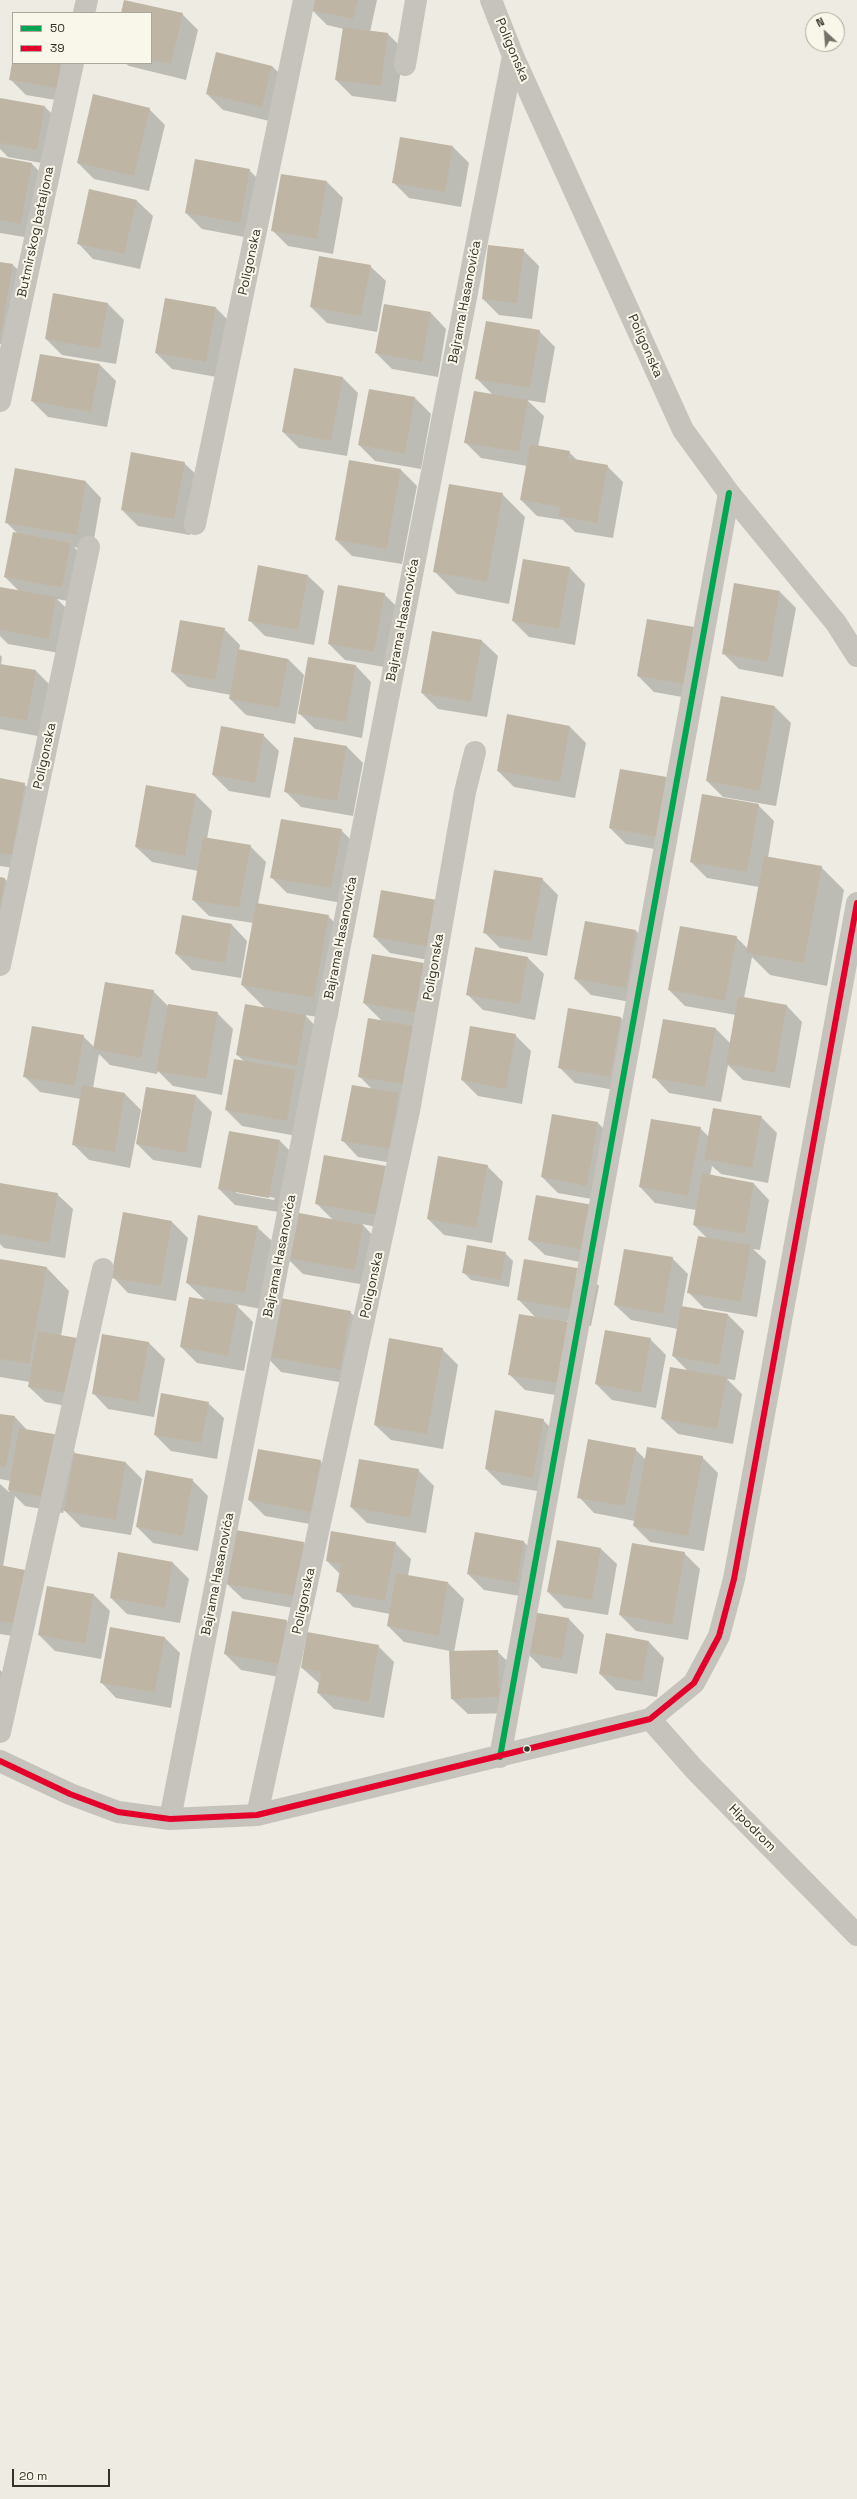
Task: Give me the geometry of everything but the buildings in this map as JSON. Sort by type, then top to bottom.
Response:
[{"type":"street","points":[[84,12],[87,0]]},
{"type":"street","name":"Poligonska","points":[[195,524],[304,0]]},
{"type":"street","points":[[405,65],[416,0]]},
{"type":"street","name":"Poligonska","points":[[492,0],[513,56],[683,430],[729,493],[836,623],[857,656]]},
{"type":"street","name":"Bajrama Hasanovića","points":[[170,1819],[513,56]]},
{"type":"street","name":"Butmirskog bataljona","points":[[0,401],[73,64]]},
{"type":"street","points":[[500,1757],[729,493]]},
{"type":"street","name":"Poligonska","points":[[0,965],[89,547]]},
{"type":"street","name":"Poligonska","points":[[257,1815],[409,1111],[465,792],[475,752]]},
{"type":"street","points":[[0,1762],[70,1794],[118,1812],[170,1819],[257,1815],[500,1757],[650,1719],[694,1683],[719,1636],[734,1579],[857,903]]},
{"type":"street","points":[[0,1732],[103,1270]]},
{"type":"street","name":"Hipodrom","points":[[650,1719],[695,1770],[857,1935]]},
{"type":"transit line","name":"50","points":[[500,1757],[729,493]]},
{"type":"transit line","name":"39","points":[[0,1761],[70,1794],[118,1812],[170,1819],[257,1815],[650,1719],[694,1683],[719,1636],[734,1579],[857,903]]}]
